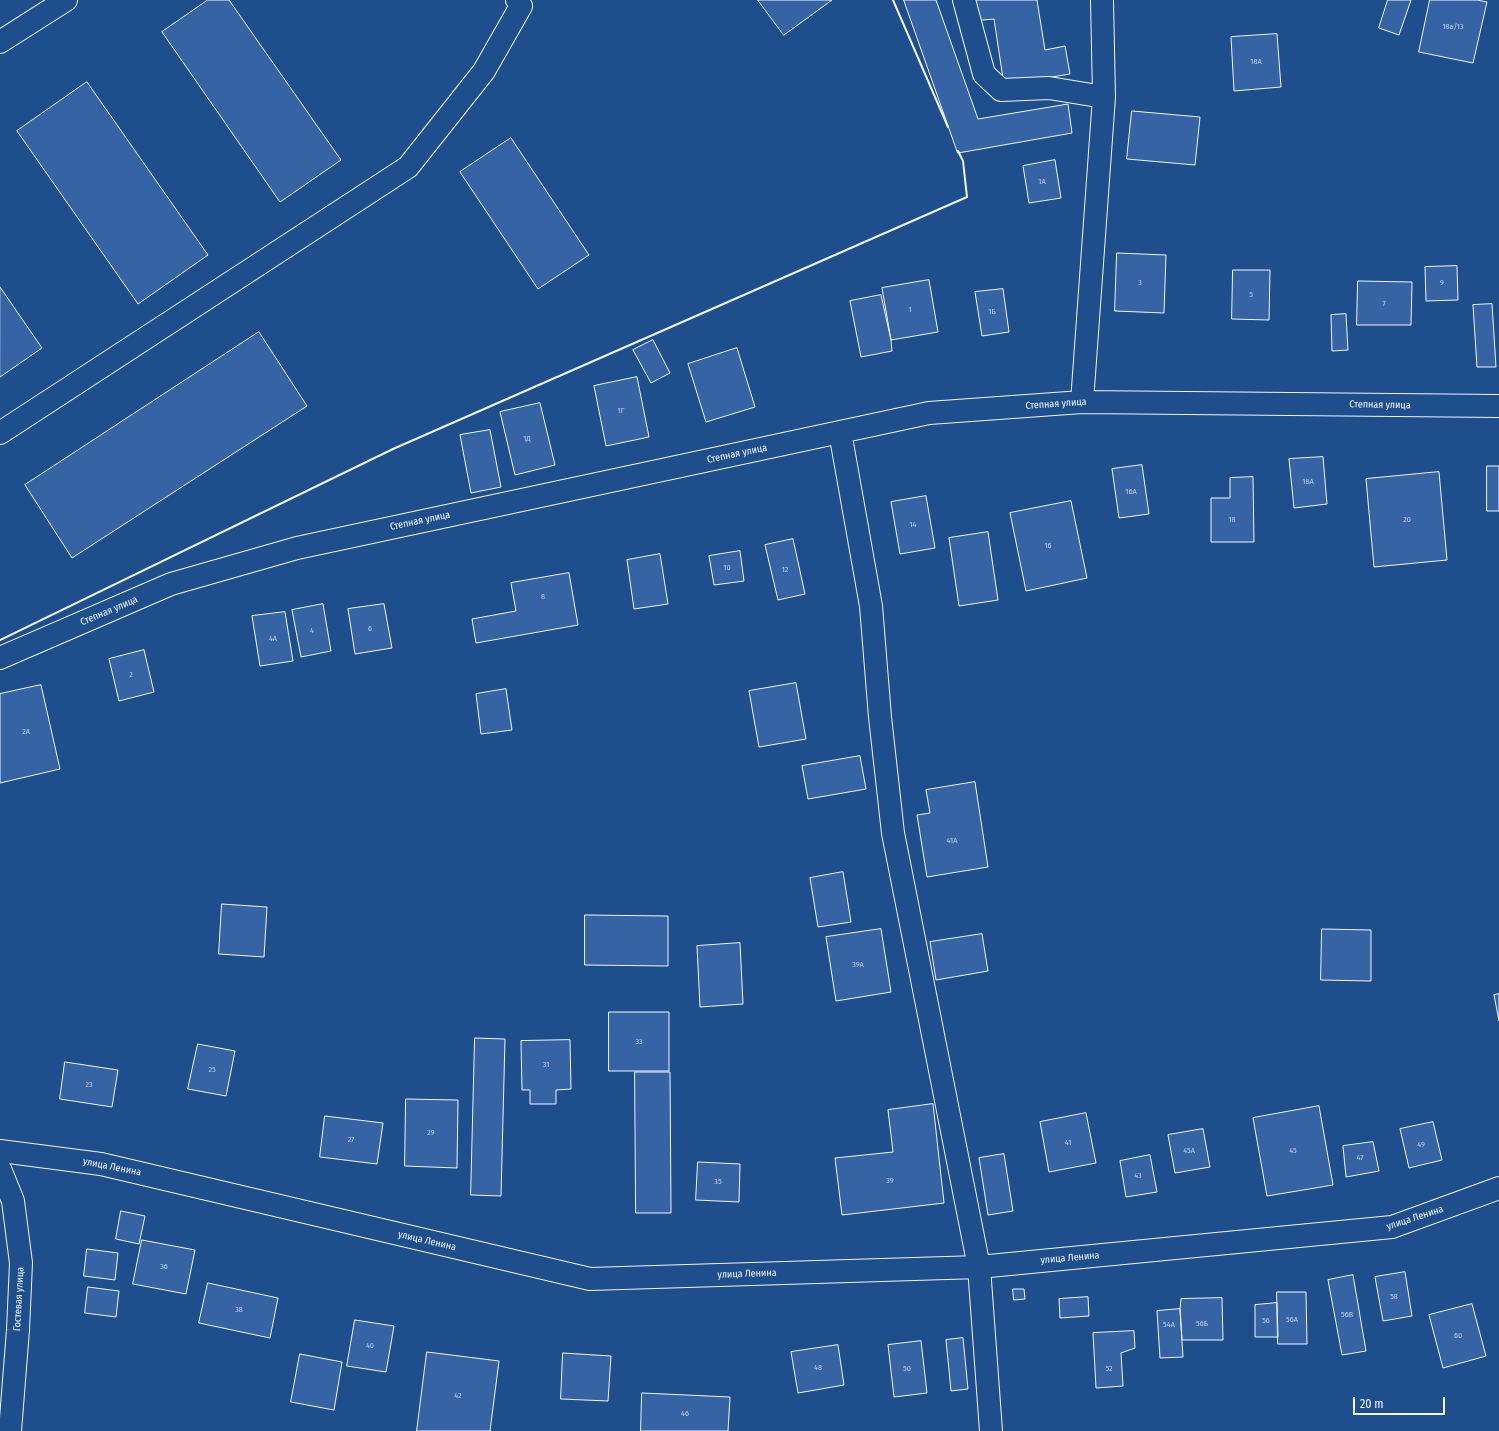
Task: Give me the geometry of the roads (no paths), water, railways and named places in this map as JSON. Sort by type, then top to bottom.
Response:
[{"type":"street","points":[[0,42],[66,0]]},
{"type":"street","points":[[964,0],[984,74],[1001,90],[1049,88],[1104,96]]},
{"type":"street","points":[[1082,402],[1104,96],[1102,0]]},
{"type":"street","points":[[0,433],[408,167],[484,71],[522,2]]},
{"type":"street","name":"Степная улица","points":[[0,658],[171,584],[297,548],[929,413],[1082,402],[1499,406]]},
{"type":"street","points":[[840,432],[871,606],[880,717],[893,832],[979,1267],[991,1431]]},
{"type":"street","name":"улица Ленина","points":[[0,1151],[101,1164],[590,1279],[979,1267],[1392,1227],[1499,1188]]},
{"type":"street","name":"Гостевая улица","points":[[0,1169],[13,1201],[21,1264],[18,1330],[10,1431]]}]
